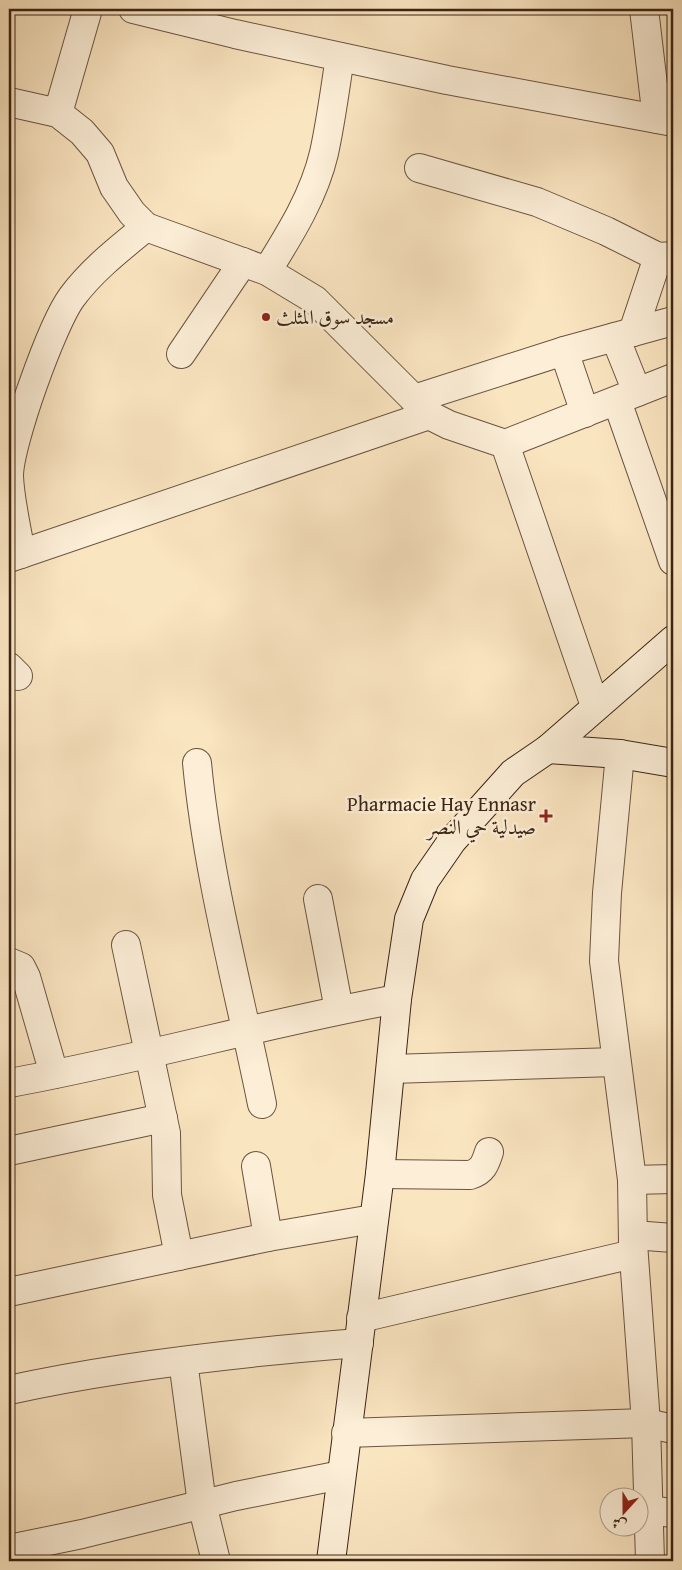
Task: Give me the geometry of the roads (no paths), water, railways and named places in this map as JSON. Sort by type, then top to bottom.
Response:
[{"type":"street","points":[[58,113],[88,9]]},
{"type":"street","points":[[133,9],[447,80],[665,120],[644,9]]},
{"type":"street","points":[[181,354],[255,267],[299,220],[324,154],[340,57]]},
{"type":"street","points":[[9,102],[58,113],[82,132],[100,153],[114,187],[132,213],[146,227],[255,267],[315,300],[422,407],[464,431],[505,444],[673,378]]},
{"type":"street","points":[[419,168],[537,202],[666,257],[624,334],[627,396],[673,561]]},
{"type":"street","points":[[146,227],[104,262],[71,298],[60,317],[23,416],[9,475],[15,556],[422,407],[564,351],[673,321]]},
{"type":"street","points":[[564,351],[585,413]]},
{"type":"street","points":[[505,444],[595,706]]},
{"type":"street","points":[[331,1561],[380,1174],[397,999],[409,919],[425,880],[452,841],[513,773],[548,749],[595,706],[673,640]]},
{"type":"street","points":[[548,749],[620,754],[673,763]]},
{"type":"street","points":[[620,754],[607,893],[604,961],[632,1180],[633,1245],[646,1423],[660,1512],[650,1561]]},
{"type":"street","points":[[197,762],[202,811],[211,864],[262,1104]]},
{"type":"street","points":[[318,899],[339,1010]]},
{"type":"street","points":[[126,945],[151,1054],[163,1118],[167,1145],[167,1195],[179,1256]]},
{"type":"street","points":[[9,962],[21,967],[26,977],[54,1074]]},
{"type":"street","points":[[10,1083],[151,1054],[339,1010],[397,999]]},
{"type":"street","points":[[390,1069],[616,1062]]},
{"type":"street","points":[[9,1151],[163,1118]]},
{"type":"street","points":[[380,1174],[470,1175],[478,1172],[484,1166],[489,1152]]},
{"type":"street","points":[[256,1166],[268,1237]]},
{"type":"street","points":[[632,1180],[673,1179]]},
{"type":"street","points":[[9,1292],[268,1237],[373,1219]]},
{"type":"street","points":[[9,1390],[267,1350],[360,1330],[633,1245],[673,1238]]},
{"type":"street","points":[[183,1362],[202,1504],[216,1561]]},
{"type":"street","points":[[346,1433],[646,1423],[673,1429]]},
{"type":"street","points":[[9,1549],[82,1534],[202,1504],[341,1475]]},
{"type":"place","name":"مسجد سوق المثلث","points":[[266,317]]},
{"type":"place","name":"Pharmacie Hay Ennasr صيدلية حي النصر","points":[[546,816]]}]
